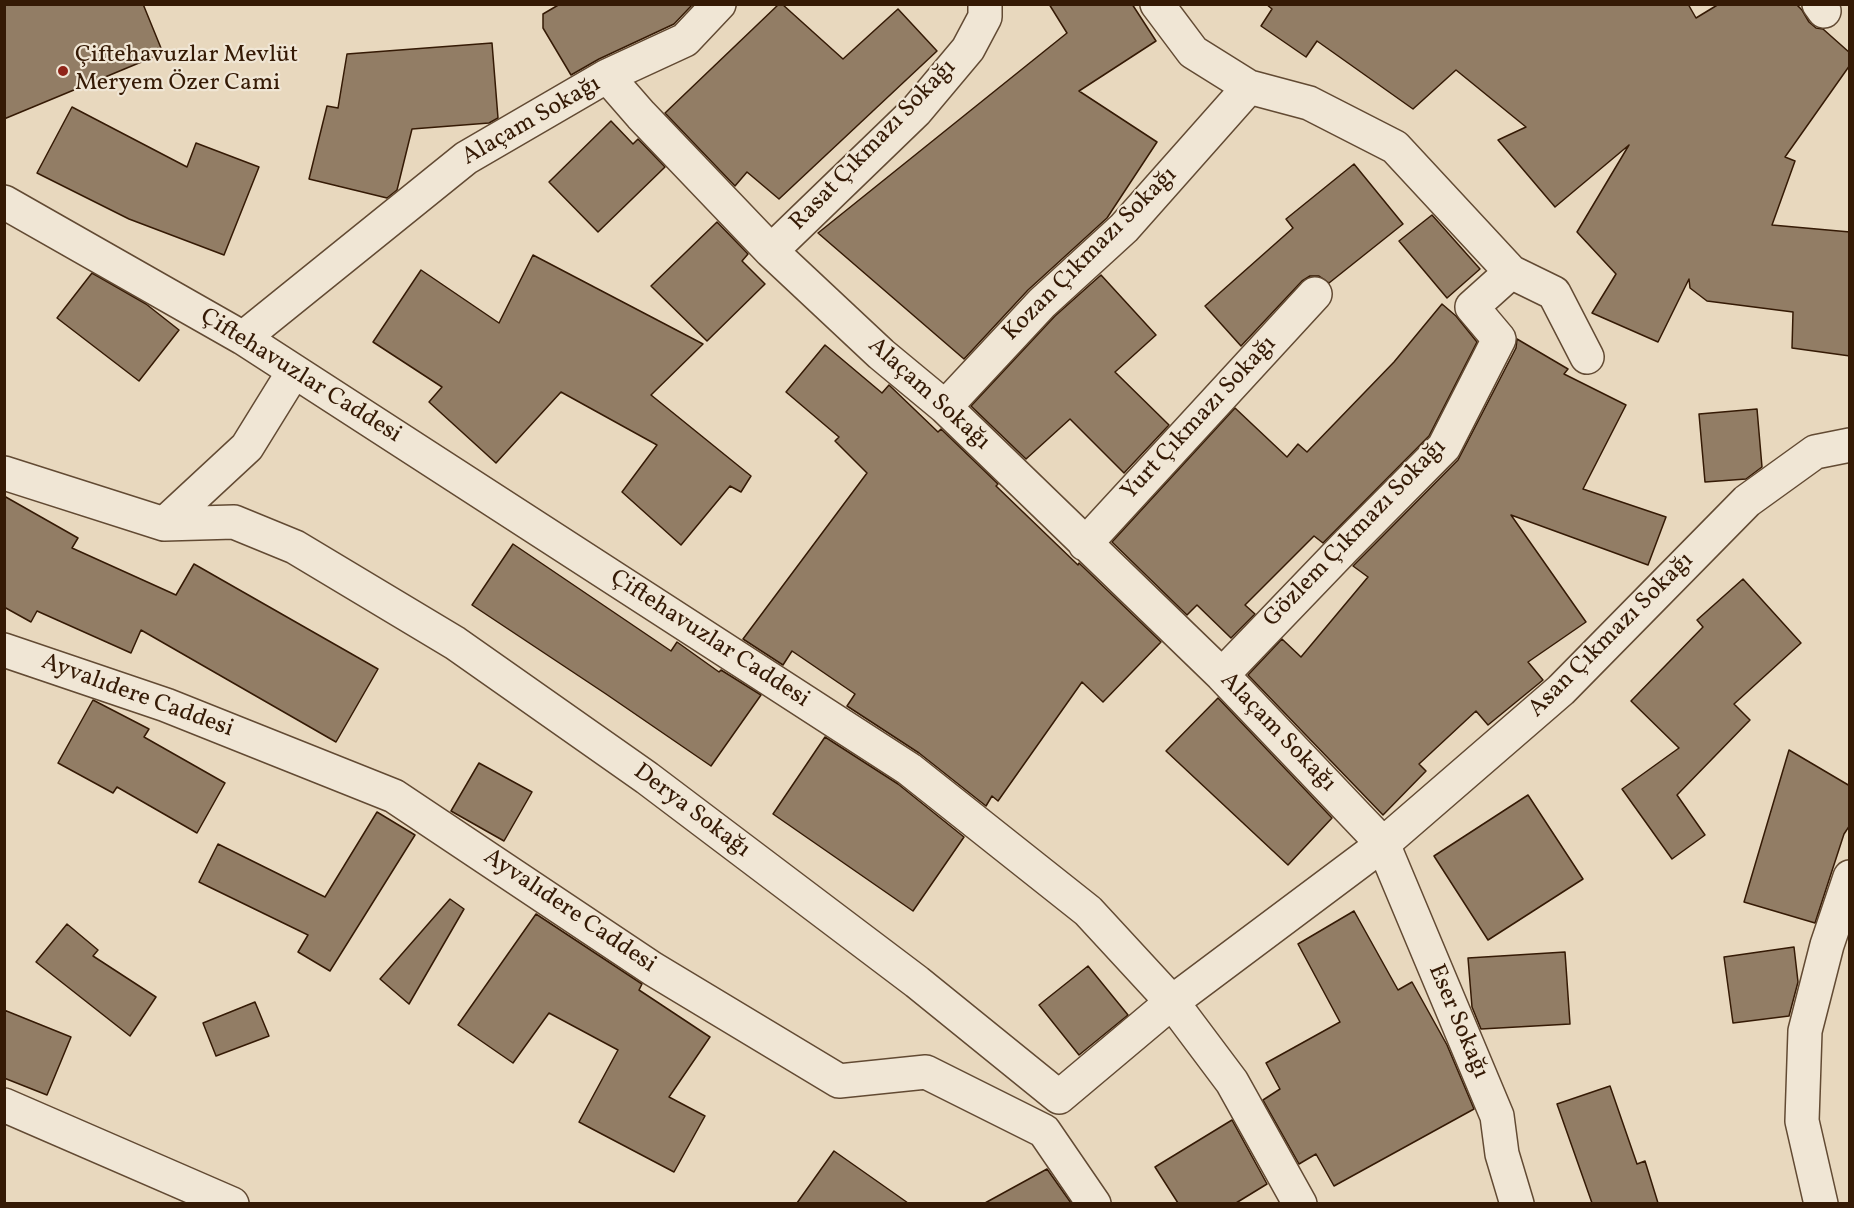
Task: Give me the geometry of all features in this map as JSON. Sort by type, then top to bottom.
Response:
[{"type":"street","points":[[607,76],[685,40],[719,4]]},
{"type":"street","name":"Rasat Çıkmazı Sokağı","points":[[771,251],[916,111],[968,49],[985,17],[985,4]]},
{"type":"street","points":[[1157,4],[1193,52],[1249,87],[1309,103],[1395,147],[1511,272],[1554,292],[1587,357]]},
{"type":"street","name":"Alaçam Sokağı","points":[[243,338],[466,158],[607,76],[641,115],[771,251],[881,354],[945,407],[1222,675],[1383,844]]},
{"type":"street","name":"Kozan Çıkmazı Sokağı","points":[[945,407],[1042,303],[1124,228],[1249,87]]},
{"type":"street","name":"Çiftehavuzlar Caddesi","points":[[4,202],[243,338],[909,769],[1088,911],[1172,1002],[1232,1082],[1300,1203]]},
{"type":"street","name":"Gözlem Çıkmazı Sokağı","points":[[1222,675],[1444,447],[1500,339],[1472,307],[1511,272]]},
{"type":"street","name":"Yurt Çıkmazı Sokağı","points":[[1085,544],[1315,294]]},
{"type":"street","points":[[164,524],[247,447],[294,371]]},
{"type":"street","name":"Asan Çıkmazı Sokağı","points":[[1383,844],[1562,690],[1747,501],[1815,452],[1850,445]]},
{"type":"street","name":"Derya Sokağı","points":[[4,473],[164,524],[234,522],[285,542],[455,643],[666,792],[917,982],[1059,1097]]},
{"type":"street","name":"Ayvalıdere Caddesi","points":[[4,650],[166,705],[394,796],[653,969],[839,1081],[926,1072],[1044,1131],[1094,1203]]},
{"type":"street","points":[[1044,1131],[1059,1097],[1172,1002],[1383,844]]},
{"type":"street","name":"Eser Sokağı","points":[[1383,844],[1497,1116],[1502,1154],[1517,1203]]},
{"type":"street","points":[[1821,1203],[1802,1121],[1805,1031],[1827,945],[1850,877]]},
{"type":"street","points":[[4,1105],[232,1203]]},
{"type":"building","name":"Çiftehavuzlar Mevlüt Meryem Özer Cami","points":[[4,4],[143,4],[163,53],[4,119]]},
{"type":"building","points":[[560,4],[693,4],[674,24],[599,59],[571,75],[543,28],[543,14]]},
{"type":"building","points":[[779,4],[782,4],[843,59],[898,9],[937,51],[779,199],[747,172],[735,186],[665,113]]},
{"type":"building","points":[[1049,4],[1132,4],[1156,41],[1079,91],[1157,142],[1107,218],[1028,290],[964,359],[818,233],[1067,33]]},
{"type":"building","points":[[1266,4],[1688,4],[1696,18],[1719,4],[1796,4],[1809,22],[1816,28],[1823,29],[1850,53],[1850,65],[1785,157],[1795,161],[1772,225],[1850,232],[1850,356],[1792,348],[1793,312],[1707,301],[1690,288],[1689,279],[1658,342],[1592,313],[1616,274],[1577,232],[1629,145],[1555,207],[1498,140],[1526,127],[1456,70],[1413,109],[1317,41],[1306,57],[1261,26],[1272,9]]},
{"type":"building","points":[[492,43],[498,118],[489,123],[412,129],[397,190],[387,198],[309,179],[327,106],[338,108],[347,54]]},
{"type":"building","points":[[72,107],[187,167],[196,143],[259,167],[224,255],[129,219],[37,173]]},
{"type":"building","points":[[611,121],[633,144],[638,139],[665,167],[598,232],[549,182]]},
{"type":"building","points":[[1354,164],[1403,224],[1329,283],[1319,276],[1310,276],[1302,281],[1241,346],[1205,306],[1293,228],[1286,219]]},
{"type":"building","points":[[1432,215],[1480,269],[1447,298],[1399,241]]},
{"type":"building","points":[[717,222],[748,254],[742,261],[765,284],[707,341],[651,286]]},
{"type":"building","points":[[533,255],[703,344],[651,395],[751,476],[741,492],[730,486],[681,545],[622,492],[657,445],[561,392],[496,463],[429,402],[442,387],[373,342],[421,270],[499,323]]},
{"type":"building","points":[[92,273],[146,304],[179,330],[139,381],[57,318]]},
{"type":"building","points":[[1101,275],[1156,335],[1115,372],[1169,425],[1124,473],[1070,419],[1026,459],[971,406],[1055,316]]},
{"type":"building","points":[[1442,304],[1456,316],[1477,342],[1429,436],[1323,543],[1314,536],[1245,605],[1255,614],[1231,638],[1197,605],[1187,615],[1112,542],[1235,408],[1287,457],[1298,444],[1307,452],[1394,362]]},
{"type":"building","points":[[1517,339],[1568,369],[1564,374],[1626,405],[1583,489],[1666,517],[1648,565],[1511,515],[1586,622],[1528,662],[1543,680],[1488,725],[1476,711],[1419,764],[1426,771],[1383,815],[1248,675],[1282,639],[1301,657],[1368,577],[1353,566],[1458,460],[1516,348]]},
{"type":"building","points":[[825,345],[882,393],[889,385],[938,432],[941,429],[998,484],[996,486],[1161,642],[1103,702],[1082,682],[998,801],[992,796],[986,806],[919,753],[847,706],[855,694],[792,651],[783,665],[743,639],[867,473],[835,441],[839,437],[786,392]]},
{"type":"building","points":[[1757,409],[1762,467],[1746,479],[1705,482],[1699,414]]},
{"type":"building","points":[[4,496],[78,538],[72,548],[176,595],[194,564],[378,669],[336,742],[141,630],[131,653],[37,611],[31,622],[4,607]]},
{"type":"building","points":[[513,544],[671,651],[677,642],[719,672],[721,670],[761,695],[711,766],[472,605]]},
{"type":"building","points":[[1743,579],[1801,643],[1734,704],[1750,720],[1677,795],[1705,835],[1672,859],[1622,789],[1679,748],[1631,701],[1703,627],[1697,620]]},
{"type":"building","points":[[1218,698],[1332,818],[1288,865],[1166,751]]},
{"type":"building","points":[[93,700],[149,729],[144,737],[225,783],[197,833],[117,787],[113,793],[58,763]]},
{"type":"building","points":[[825,737],[898,784],[964,837],[913,911],[773,814]]},
{"type":"building","points":[[1789,750],[1850,786],[1850,825],[1844,834],[1815,923],[1744,902]]},
{"type":"building","points":[[479,763],[532,792],[504,841],[451,811]]},
{"type":"building","points":[[1528,795],[1583,879],[1488,940],[1434,856]]},
{"type":"building","points":[[377,812],[415,835],[330,971],[298,952],[308,935],[199,882],[218,844],[325,897]]},
{"type":"building","points":[[450,899],[464,909],[409,1004],[380,979]]},
{"type":"building","points":[[1354,911],[1398,990],[1412,982],[1447,1045],[1474,1109],[1334,1186],[1316,1154],[1299,1164],[1263,1100],[1280,1089],[1266,1063],[1340,1022],[1298,944]]},
{"type":"building","points":[[536,914],[642,984],[639,990],[710,1037],[669,1097],[705,1116],[674,1172],[579,1122],[618,1050],[549,1013],[513,1063],[458,1025]]},
{"type":"building","points":[[67,924],[98,950],[93,956],[156,997],[130,1036],[36,962]]},
{"type":"building","points":[[1794,947],[1798,982],[1789,1016],[1733,1023],[1724,957]]},
{"type":"building","points":[[1565,952],[1570,1024],[1481,1029],[1472,1007],[1468,958]]},
{"type":"building","points":[[1088,966],[1128,1015],[1079,1055],[1039,1005]]},
{"type":"building","points":[[255,1002],[269,1036],[216,1056],[203,1023]]},
{"type":"building","points":[[4,1010],[71,1037],[47,1095],[4,1078]]},
{"type":"building","points":[[1610,1086],[1637,1164],[1645,1161],[1658,1203],[1592,1203],[1557,1104]]},
{"type":"building","points":[[1232,1120],[1267,1184],[1236,1203],[1178,1203],[1155,1167]]},
{"type":"building","points":[[834,1151],[908,1203],[797,1203]]},
{"type":"building","points":[[1047,1169],[1071,1203],[985,1203]]},
{"type":"place","name":"Çiftehavuzlar Mevlüt Meryem Özer Cami","points":[[63,71]]}]
